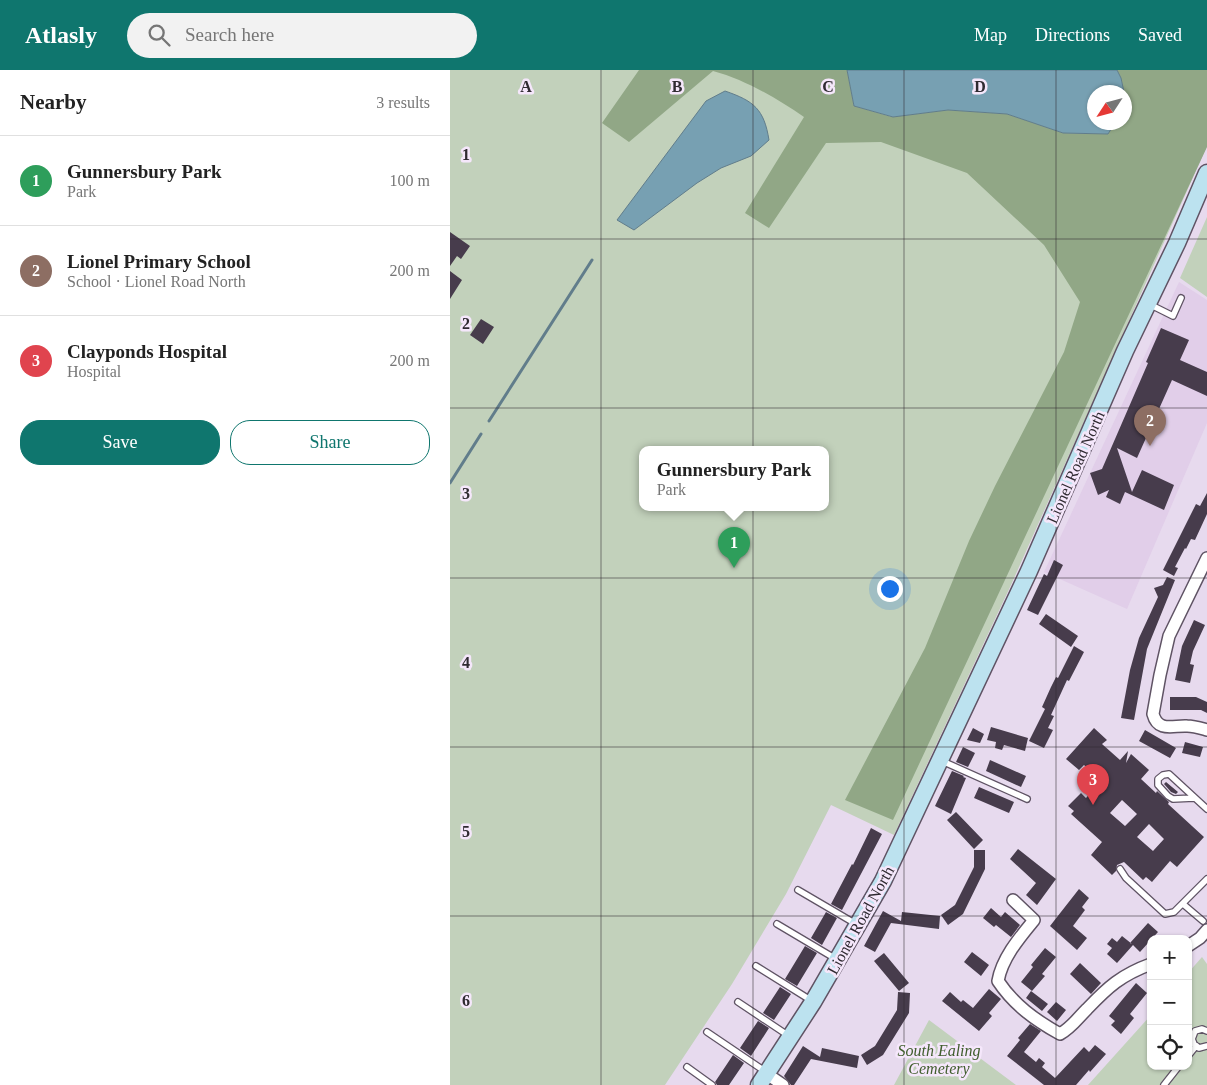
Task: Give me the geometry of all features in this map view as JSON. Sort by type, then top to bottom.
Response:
[{"type":"street","name":"Lionel Road North","points":[[763,1079],[813,1002],[883,881],[1029,571],[1125,351],[1149,304],[1207,173]]},
{"type":"street","points":[[1207,558],[1205,570],[1169,636],[1153,714],[1154,719],[1168,728],[1186,725],[1197,726],[1207,730]]},
{"type":"street","points":[[1013,900],[1034,920],[1007,957],[998,980],[1006,993],[1028,1014],[1060,1034],[1070,1027],[1118,979],[1130,971],[1147,965]]},
{"type":"street","points":[[1192,943],[1200,938],[1205,926]]},
{"type":"street","points":[[763,1079],[783,1085]]},
{"type":"lane","points":[[1149,304],[1173,316],[1181,298]]},
{"type":"lane","points":[[940,760],[1027,799]]},
{"type":"lane","points":[[1194,798],[1174,799],[1161,790],[1158,785],[1158,779],[1162,775],[1169,774],[1207,809]]},
{"type":"lane","points":[[1120,868],[1126,878],[1165,914],[1174,912],[1206,883]]},
{"type":"lane","points":[[798,890],[858,925]]},
{"type":"lane","points":[[1183,904],[1205,926]]},
{"type":"lane","points":[[777,924],[838,960]]},
{"type":"lane","points":[[756,966],[813,1002]]},
{"type":"lane","points":[[738,1002],[791,1037]]},
{"type":"lane","points":[[1207,1031],[1202,1029],[1194,1033],[1192,1040],[1196,1046],[1202,1048],[1207,1046]]},
{"type":"lane","points":[[707,1032],[763,1079]]},
{"type":"lane","points":[[1192,1051],[1196,1046]]},
{"type":"lane","points":[[687,1067],[712,1085]]},
{"type":"lane","points":[[1164,1085],[1177,1070]]},
{"type":"shaded area","points":[[1179,282],[1207,300],[1207,423],[1127,609],[1044,572]]},
{"type":"green space","points":[[450,70],[1207,70],[1207,146],[1011,585],[894,835],[831,805],[786,894],[732,984],[665,1085],[450,1085]]},
{"type":"green space","points":[[639,70],[847,70],[854,106],[892,117],[948,110],[1007,114],[1063,133],[1108,134],[1111,130],[1132,130],[1132,85],[1122,85],[1117,70],[1207,70],[1207,147],[893,820],[845,800],[925,648],[969,541],[1064,352],[1080,302],[1044,245],[967,173],[881,142],[826,143],[769,228],[745,213],[804,117],[783,103],[737,79],[713,71],[629,142],[602,123]]},
{"type":"green space","points":[[1207,217],[1207,297],[1180,278]]},
{"type":"green space","points":[[1202,957],[1207,964],[1207,1085],[1088,1085],[1147,1019],[1147,1070],[1192,1070],[1192,968]]},
{"type":"green space","name":"South Ealing Cemetery","points":[[929,1020],[1016,1085],[894,1085]]},
{"type":"water","points":[[847,70],[1117,70],[1122,85],[1087,85],[1087,130],[1111,130],[1108,134],[1063,133],[1007,114],[948,110],[893,117],[854,106]]},
{"type":"water","points":[[725,91],[743,99],[756,108],[764,121],[769,140],[751,156],[721,168],[697,183],[634,230],[617,220],[706,101]]},
{"type":"building","points":[[450,232],[470,246],[461,259],[457,256],[450,266]]},
{"type":"building","points":[[450,271],[462,280],[450,299]]},
{"type":"building","points":[[481,319],[494,327],[483,344],[470,335]]},
{"type":"building","points":[[1161,328],[1189,340],[1180,360],[1207,372],[1207,396],[1172,380],[1137,458],[1117,448],[1132,492],[1142,470],[1174,485],[1164,510],[1125,492],[1120,504],[1106,497],[1109,490],[1098,495],[1090,473],[1102,469],[1148,363],[1146,362]]},
{"type":"building","points":[[1207,493],[1207,514],[1195,540],[1191,539],[1185,548],[1175,567],[1178,568],[1174,576],[1163,570],[1196,504],[1200,506]]},
{"type":"building","points":[[1054,560],[1063,565],[1038,615],[1027,610],[1044,574],[1047,576]]},
{"type":"building","points":[[1167,577],[1175,580],[1147,649],[1134,720],[1121,718],[1130,670],[1139,638],[1158,597],[1154,588],[1163,585]]},
{"type":"building","points":[[1046,614],[1078,636],[1071,647],[1039,624]]},
{"type":"building","points":[[1194,620],[1205,625],[1193,651],[1190,664],[1194,665],[1190,683],[1175,680],[1182,646]]},
{"type":"building","points":[[1074,646],[1084,652],[1069,681],[1067,680],[1051,715],[1054,716],[1048,728],[1053,730],[1044,748],[1029,741],[1045,709],[1042,707],[1051,687],[1056,677],[1058,678]]},
{"type":"building","points":[[1170,697],[1196,697],[1207,702],[1207,713],[1201,710],[1170,710]]},
{"type":"building","points":[[991,727],[1028,738],[1025,751],[1004,745],[1002,750],[995,748],[996,742],[987,740]]},
{"type":"building","points":[[973,728],[984,734],[980,743],[967,740]]},
{"type":"building","points":[[1094,728],[1107,740],[1102,744],[1120,760],[1128,751],[1126,763],[1131,754],[1149,770],[1141,779],[1169,802],[1168,804],[1204,837],[1177,867],[1170,861],[1152,882],[1146,877],[1143,880],[1124,862],[1117,865],[1116,871],[1112,875],[1091,855],[1102,842],[1071,814],[1074,811],[1068,806],[1081,793],[1086,798],[1101,781],[1084,765],[1079,770],[1066,759]],"holes":[[[1122,800],[1137,814],[1125,826],[1110,813]],[[1149,824],[1164,839],[1153,851],[1137,837]]]},
{"type":"building","points":[[1145,730],[1176,748],[1170,758],[1139,741]]},
{"type":"building","points":[[1185,742],[1203,747],[1200,757],[1182,753]]},
{"type":"building","points":[[963,747],[975,753],[968,767],[956,762]]},
{"type":"building","points":[[990,760],[1026,776],[1021,787],[986,771]]},
{"type":"building","points":[[952,771],[966,778],[951,814],[935,806]]},
{"type":"building","points":[[1166,782],[1178,792],[1176,794],[1171,792],[1164,784]]},
{"type":"building","points":[[979,787],[1014,802],[1009,813],[974,798]]},
{"type":"building","points":[[956,812],[983,840],[974,849],[947,820]]},
{"type":"building","points":[[871,828],[882,834],[842,910],[831,904]]},
{"type":"building","points":[[1018,849],[1056,879],[1037,905],[1026,895],[1036,883],[1010,859]]},
{"type":"building","points":[[974,850],[985,850],[985,869],[963,914],[948,925],[941,915],[955,905],[974,867]]},
{"type":"building","points":[[1079,889],[1089,898],[1082,907],[1085,910],[1073,926],[1087,938],[1077,950],[1050,926]]},
{"type":"building","points":[[991,908],[1001,917],[1005,912],[1020,925],[1011,937],[996,925],[994,927],[983,918]]},
{"type":"building","points":[[883,911],[901,921],[902,912],[940,916],[939,929],[891,923],[875,952],[864,946]]},
{"type":"building","points":[[826,912],[837,918],[822,945],[811,938]]},
{"type":"building","points":[[1148,923],[1158,932],[1155,935],[1147,935],[1147,944],[1140,952],[1133,945],[1117,963],[1107,954],[1112,948],[1107,944],[1112,938],[1117,942],[1122,936],[1130,943]]},
{"type":"building","points":[[805,946],[817,953],[797,986],[785,979]]},
{"type":"building","points":[[1045,948],[1056,957],[1042,974],[1045,976],[1032,991],[1021,982],[1033,967],[1031,965]]},
{"type":"building","points":[[972,952],[989,965],[981,976],[964,962]]},
{"type":"building","points":[[884,953],[909,983],[899,991],[874,961]]},
{"type":"building","points":[[1080,963],[1101,983],[1091,994],[1070,974]]},
{"type":"building","points":[[1136,983],[1147,993],[1130,1014],[1134,1018],[1121,1034],[1111,1025],[1115,1021],[1109,1016]]},
{"type":"building","points":[[780,987],[791,994],[774,1020],[763,1013]]},
{"type":"building","points":[[989,989],[1001,999],[989,1013],[992,1016],[979,1031],[942,1001],[950,992],[961,1002],[963,1000],[973,1008]]},
{"type":"building","points":[[1031,991],[1048,1004],[1042,1011],[1026,998]]},
{"type":"building","points":[[898,992],[910,993],[909,1013],[883,1055],[867,1065],[861,1055],[875,1046],[897,1010]]},
{"type":"building","points":[[1056,1002],[1066,1010],[1057,1021],[1047,1012]]},
{"type":"building","points":[[758,1021],[769,1028],[751,1056],[740,1048]]},
{"type":"building","points":[[1030,1024],[1041,1031],[1024,1052],[1036,1062],[1039,1058],[1045,1063],[1042,1067],[1055,1078],[1084,1047],[1089,1052],[1095,1045],[1106,1054],[1076,1085],[1044,1085],[1007,1056],[1020,1040],[1018,1038]]},
{"type":"building","points":[[803,1046],[820,1057],[822,1048],[859,1056],[857,1068],[811,1059],[794,1085],[791,1085],[784,1076]]},
{"type":"building","points":[[733,1055],[744,1063],[729,1085],[717,1085],[715,1082]]},
{"type":"waterway","points":[[489,421],[592,260]]},
{"type":"waterway","points":[[450,483],[481,434]]},
{"type":"place","name":"Lionel Primary School","points":[[1150,446]]},
{"type":"place","name":"Gunnersbury Park","points":[[734,568]]},
{"type":"place","name":"Clayponds Hospital","points":[[1093,805]]}]
